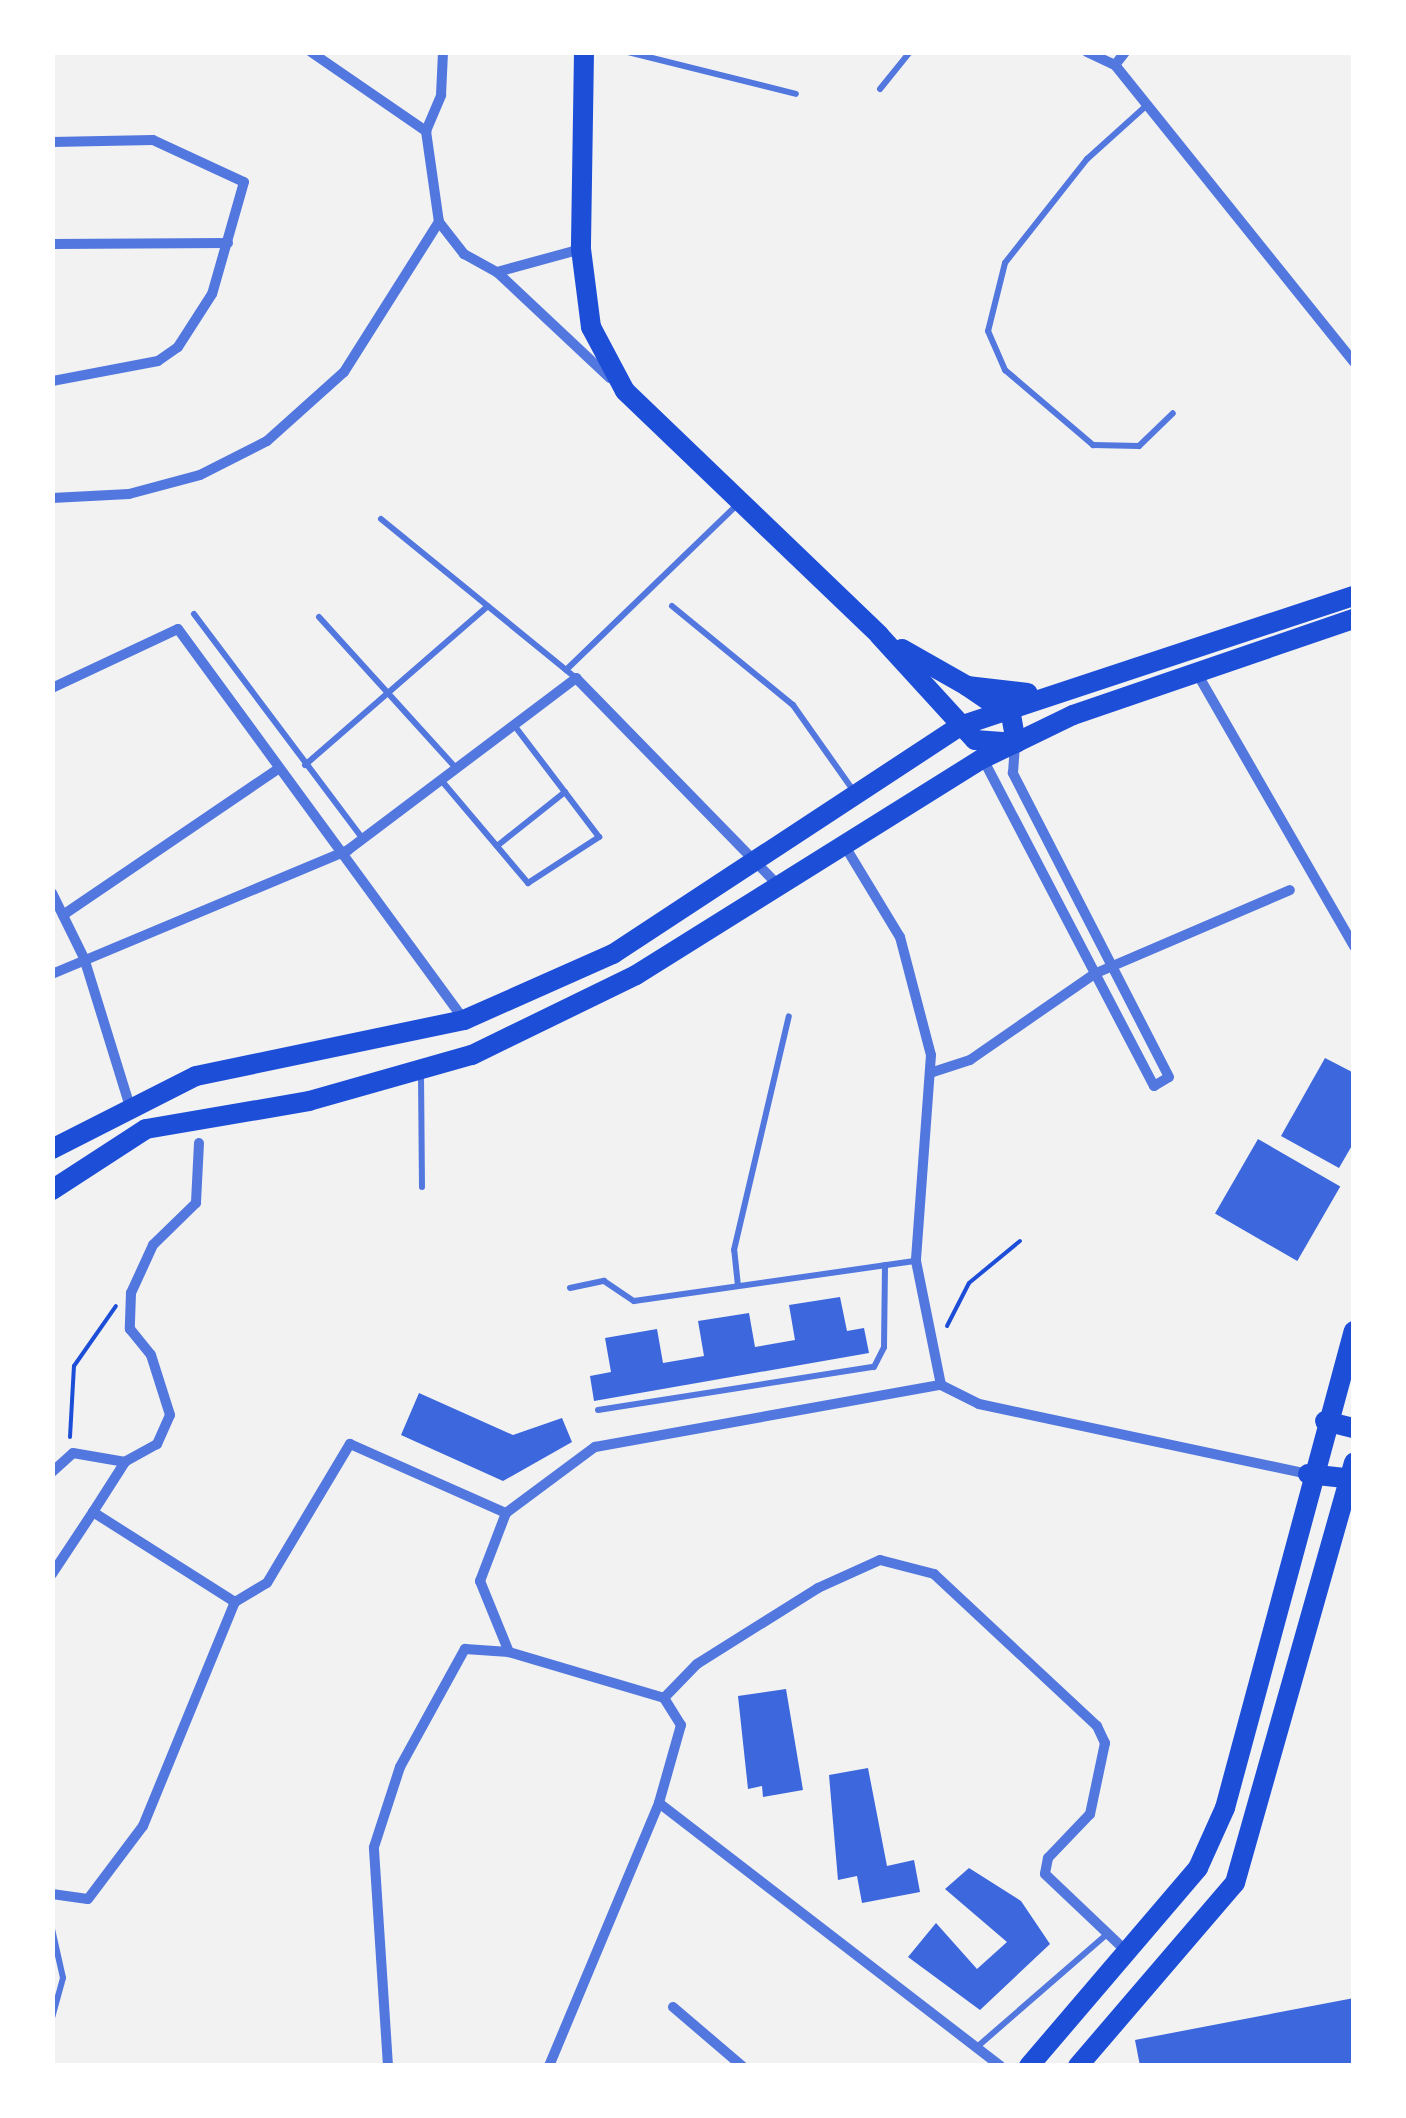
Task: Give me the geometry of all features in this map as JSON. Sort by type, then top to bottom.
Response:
[{"type":"main road","points":[[584,52],[581,248],[591,327],[625,392],[737,505],[879,634],[960,726],[982,759]]},
{"type":"main road","points":[[52,1149],[129,1103],[196,1076],[464,1020],[613,954],[960,726],[996,709],[1132,672],[1354,596]]},
{"type":"main road","points":[[52,1190],[146,1129],[421,1073],[636,975],[781,888],[843,842],[982,759],[1354,618]]},
{"type":"main road","points":[[879,634],[967,686],[996,709],[1019,730],[1016,743]]},
{"type":"main road","points":[[967,686],[1059,692]]},
{"type":"main road","points":[[960,726],[992,746],[1016,743]]},
{"type":"main road","points":[[1030,2066],[1130,1954],[1198,1868],[1226,1808],[1308,1474],[1354,1331]]},
{"type":"main road","points":[[1325,1421],[1354,1428]]},
{"type":"main road","points":[[1078,2066],[1235,1882],[1352,1474],[1308,1474]]},
{"type":"street","points":[[312,52],[426,131]]},
{"type":"street","points":[[443,52],[426,131],[439,222],[464,254],[498,272],[625,392]]},
{"type":"street","points":[[1087,52],[1115,65],[1354,362]]},
{"type":"street","points":[[1115,65],[1126,52]]},
{"type":"street","points":[[52,142],[153,140],[244,182],[212,294],[178,347],[158,361],[52,382]]},
{"type":"street","points":[[52,498],[129,494],[200,475],[267,441],[344,372],[439,222]]},
{"type":"street","points":[[52,244],[228,243]]},
{"type":"street","points":[[498,272],[581,248]]},
{"type":"street","points":[[52,688],[178,629],[279,768],[348,850],[464,1020]]},
{"type":"street","points":[[1198,675],[1354,946]]},
{"type":"street","points":[[52,974],[348,850],[576,678],[781,888]]},
{"type":"street","points":[[982,759],[1154,1086],[1170,1078],[1118,968],[1012,773],[1016,743]]},
{"type":"street","points":[[62,915],[279,768]]},
{"type":"street","points":[[843,842],[900,937],[930,1073],[916,1261],[928,1353],[941,1385]]},
{"type":"street","points":[[930,1073],[970,1060],[1094,974],[1118,968],[1290,890]]},
{"type":"street","points":[[52,893],[84,958],[129,1103]]},
{"type":"street","points":[[52,1574],[126,1462],[157,1444],[170,1415],[151,1356],[130,1329],[130,1293],[153,1245],[196,1203],[199,1143]]},
{"type":"street","points":[[508,1652],[480,1581],[506,1513],[595,1447],[941,1385],[979,1404],[1308,1474]]},
{"type":"street","points":[[52,1894],[88,1899],[143,1826],[235,1602],[267,1583],[350,1444],[506,1513]]},
{"type":"street","points":[[52,1472],[73,1452],[126,1462]]},
{"type":"street","points":[[93,1512],[235,1602]]},
{"type":"street","points":[[664,1698],[697,1664],[818,1588],[880,1560],[920,1566],[1097,1726],[1105,1743],[1090,1814],[1044,1868],[1130,1954]]},
{"type":"street","points":[[388,2066],[374,1848],[400,1767],[466,1649],[508,1652],[664,1698],[681,1725],[659,1803],[550,2066]]},
{"type":"street","points":[[659,1803],[1000,2066]]},
{"type":"street","points":[[673,2008],[742,2066]]},
{"type":"lane","points":[[628,52],[796,94]]},
{"type":"lane","points":[[880,89],[910,52]]},
{"type":"lane","points":[[1147,105],[1087,159],[1006,263],[988,331],[1005,370],[1094,445],[1138,446],[1173,413]]},
{"type":"lane","points":[[566,670],[737,505]]},
{"type":"lane","points":[[381,519],[576,678]]},
{"type":"lane","points":[[305,765],[488,606]]},
{"type":"lane","points":[[672,606],[793,706],[856,796]]},
{"type":"lane","points":[[194,614],[363,839]]},
{"type":"lane","points":[[319,617],[391,690],[456,768]]},
{"type":"lane","points":[[440,780],[528,883],[599,837],[514,725]]},
{"type":"lane","points":[[497,846],[565,792]]},
{"type":"lane","points":[[738,1286],[734,1250],[789,1016]]},
{"type":"lane","points":[[421,1073],[422,1187]]},
{"type":"lane","points":[[570,1288],[604,1281],[634,1301],[916,1261]]},
{"type":"lane","points":[[598,1410],[874,1367],[884,1348],[885,1265]]},
{"type":"lane","points":[[52,1930],[63,1978],[52,2018]]},
{"type":"lane","points":[[976,2047],[1108,1934]]},
{"type":"path","points":[[928,1353],[942,1346],[969,1283],[1020,1241]]},
{"type":"path","points":[[73,1452],[74,1366],[88,1335],[130,1293]]},
{"type":"building","points":[[1325,1058],[1354,1073],[1354,1142],[1339,1168],[1281,1136]]},
{"type":"building","points":[[1258,1139],[1340,1186],[1297,1261],[1215,1213]]},
{"type":"building","points":[[840,1297],[847,1331],[864,1328],[869,1353],[594,1401],[590,1376],[611,1372],[605,1338],[657,1329],[663,1363],[704,1356],[698,1321],[749,1313],[755,1347],[795,1340],[789,1305]]},
{"type":"building","points":[[419,1393],[513,1435],[562,1418],[572,1442],[503,1481],[401,1435]]},
{"type":"building","points":[[786,1689],[803,1790],[763,1797],[762,1786],[748,1789],[738,1696]]},
{"type":"building","points":[[868,1768],[887,1866],[914,1860],[920,1892],[862,1903],[857,1876],[838,1880],[829,1775]]},
{"type":"building","points":[[969,1868],[1021,1901],[1050,1944],[980,2010],[908,1957],[936,1923],[977,1969],[1007,1942],[945,1889]]},
{"type":"building","points":[[1354,1998],[1354,2066],[1140,2066],[1135,2040]]}]
